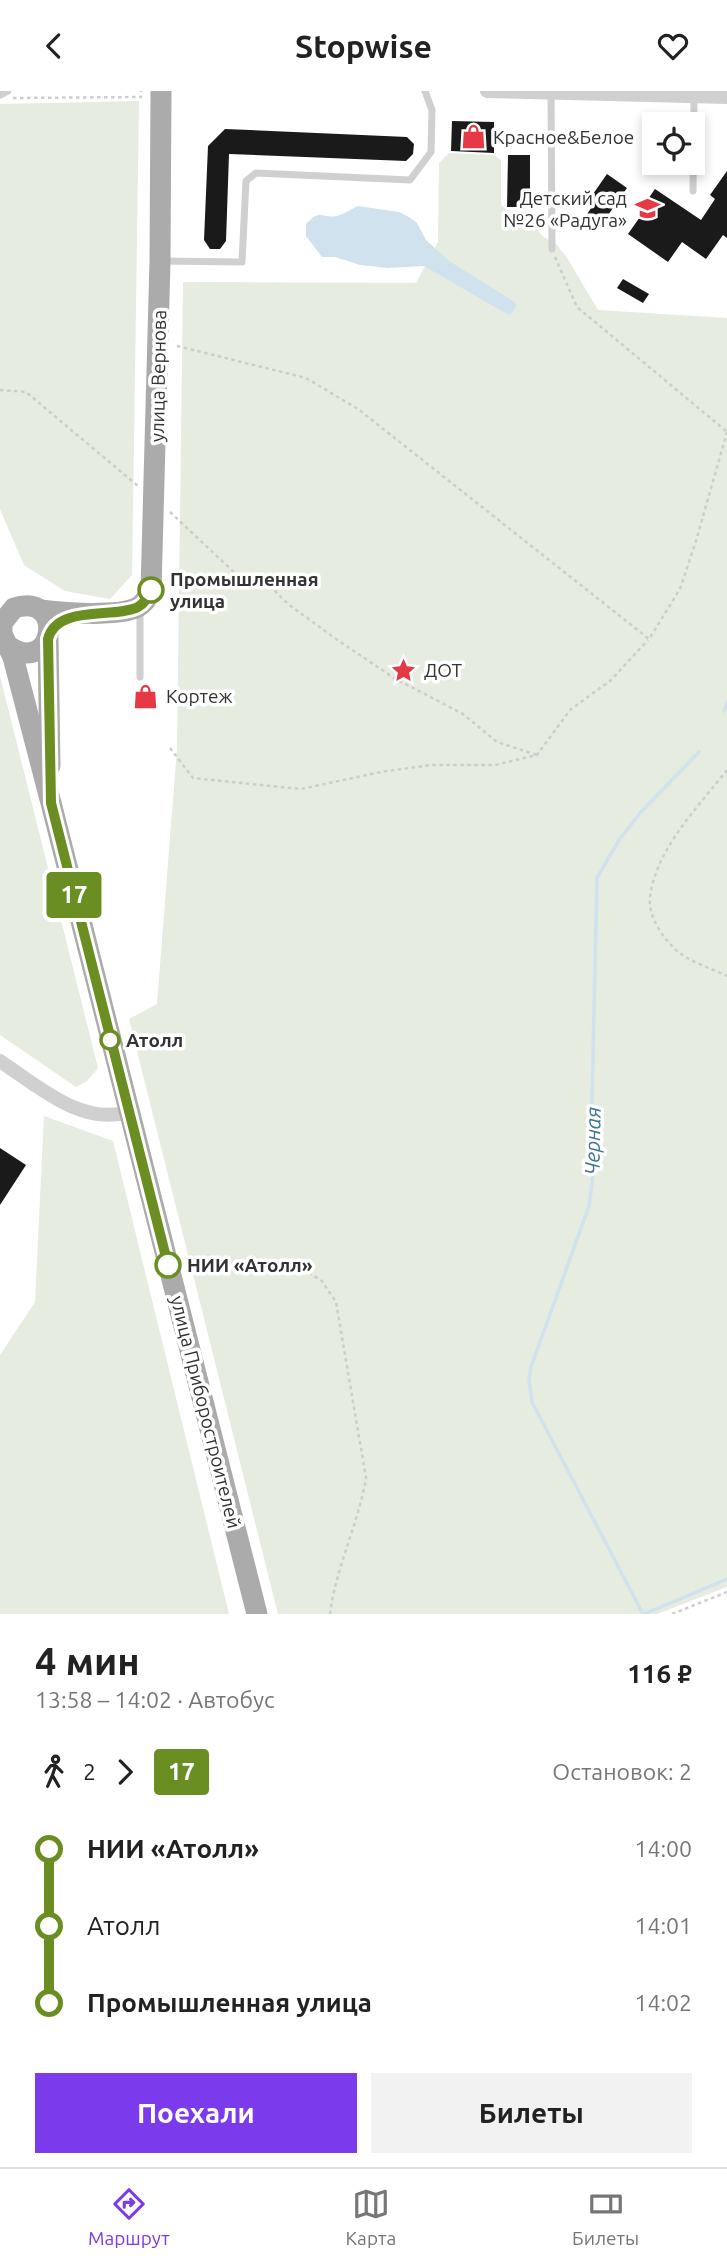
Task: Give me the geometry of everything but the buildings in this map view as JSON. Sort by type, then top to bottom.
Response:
[{"type":"main road","name":"улица Вернова","points":[[140,606],[151,590],[155,499],[161,91]]},
{"type":"main road","points":[[89,613],[66,620],[36,651],[17,652],[7,645],[2,634],[2,623],[7,614],[20,606],[89,613],[132,610],[140,606]]},
{"type":"main road","points":[[40,610],[49,622],[49,635]]},
{"type":"main road","name":"улица Приборостроителей","points":[[49,635],[51,803]]},
{"type":"main road","name":"улица Приборостроителей","points":[[7,645],[13,657],[51,803],[257,1614]]},
{"type":"street","points":[[487,91],[727,97]]},
{"type":"street","points":[[0,1061],[63,1102],[88,1114],[100,1116],[129,1112]]},
{"type":"lane","points":[[160,261],[242,262],[246,181],[256,173],[410,180],[431,152],[432,110],[425,91]]},
{"type":"lane","points":[[551,92],[552,249]]},
{"type":"lane","points":[[0,95],[10,94]]},
{"type":"lane","points":[[693,191],[694,96]]},
{"type":"lane","points":[[140,606],[141,677]]},
{"type":"path","points":[[10,94],[141,97],[141,91]]},
{"type":"path","points":[[170,748],[193,778],[301,789],[430,765],[495,765],[537,755],[570,711],[611,680],[649,639],[680,589],[727,432],[577,307],[552,249]]},
{"type":"path","points":[[177,346],[306,378],[358,409],[649,639]]},
{"type":"path","points":[[0,390],[26,393],[174,515],[238,576],[273,589],[288,604],[336,639],[394,678],[463,714],[497,742],[537,755]]},
{"type":"path","points":[[727,770],[676,836],[659,868],[650,899],[657,927],[676,951],[727,976]]},
{"type":"path","points":[[290,1263],[321,1280],[336,1302],[366,1478],[362,1505],[334,1585],[330,1614]]},
{"type":"path","points":[[672,1614],[727,1592]]},
{"type":"shaded area","points":[[139,101],[132,575],[110,599],[65,591],[24,565],[0,509],[0,104]]},
{"type":"shaded area","points":[[449,153],[493,155],[501,160],[501,205],[507,210],[529,212],[542,236],[556,244],[566,256],[598,310],[727,318],[727,1587],[657,1614],[278,1614],[129,1019],[157,1004],[177,748],[183,282],[416,283],[438,242],[439,163]]},
{"type":"shaded area","points":[[0,676],[98,1068],[87,1081],[76,1087],[0,1035]]},
{"type":"shaded area","points":[[44,1116],[113,1141],[229,1614],[0,1614],[0,1355],[35,1302]]},
{"type":"water","points":[[358,206],[399,212],[409,217],[417,223],[426,240],[449,261],[515,302],[516,306],[511,314],[424,266],[388,268],[360,265],[335,257],[322,257],[306,236],[306,224],[315,216],[331,217]]},
{"type":"waterway","name":"Черная","points":[[724,711],[727,702]]},
{"type":"waterway","name":"Черная","points":[[643,1614],[532,1402],[529,1380],[531,1367],[589,1206],[594,1167],[592,1101],[597,878],[619,840],[641,812],[699,752]]},
{"type":"waterway","points":[[644,1614],[727,1579]]},
{"type":"bus line","name":"17","points":[[151,590],[146,600],[132,610],[89,613],[66,620],[50,632],[51,803],[168,1265]]},
{"type":"place","name":"Красное&Белое","points":[[473,137]]},
{"type":"place","name":"Детский сад №26 «Радуга»","points":[[647,209]]},
{"type":"place","name":"Промышленная улица","points":[[151,590]]},
{"type":"place","name":"ДОТ","points":[[404,670]]},
{"type":"place","name":"Кортеж","points":[[146,696]]},
{"type":"place","name":"Атолл","points":[[110,1040]]},
{"type":"place","name":"НИИ «Атолл»","points":[[168,1265]]}]
